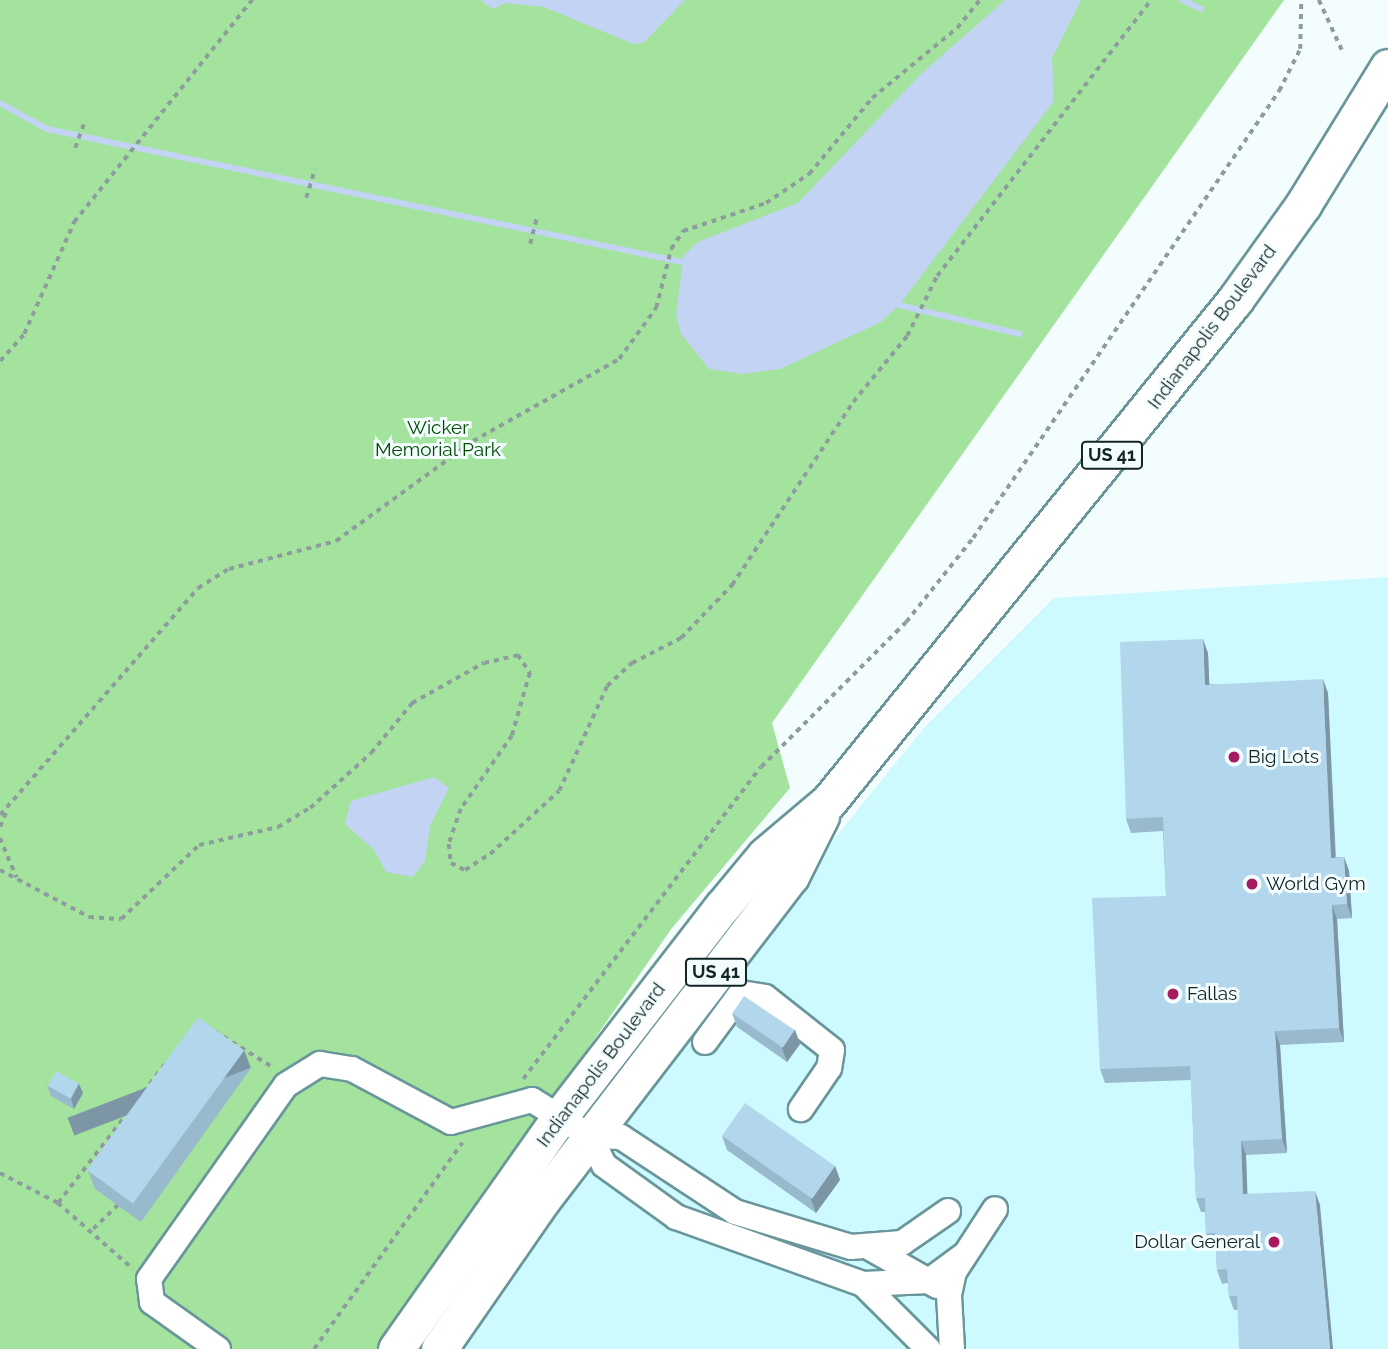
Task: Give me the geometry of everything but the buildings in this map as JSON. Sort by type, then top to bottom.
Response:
[{"type":"highway","name":"Indianapolis Boulevard","points":[[396,1349],[561,1115],[765,855],[829,801],[1236,300],[1303,205],[1388,67]]},
{"type":"highway","name":"Indianapolis Boulevard","points":[[439,1349],[590,1136],[791,876],[829,801]]},
{"type":"lane","points":[[705,1042],[741,993],[765,997],[832,1050],[829,1068],[801,1109]]},
{"type":"lane","points":[[218,1349],[152,1302],[149,1279],[290,1080],[320,1064],[352,1069],[451,1122],[499,1106],[532,1100],[561,1115],[590,1136],[604,1165],[676,1217],[863,1284],[939,1288]]},
{"type":"lane","points":[[590,1136],[621,1137],[735,1212],[873,1249],[939,1288],[952,1349]]},
{"type":"lane","points":[[939,1288],[995,1209]]},
{"type":"lane","points":[[873,1249],[913,1237],[948,1210]]},
{"type":"lane","points":[[863,1284],[928,1349]]},
{"type":"path","points":[[0,361],[24,334],[75,222],[131,153],[140,135],[252,0]]},
{"type":"path","points":[[0,816],[198,588],[229,569],[335,541],[473,441],[598,373],[645,330],[671,249],[694,224],[765,203],[809,174],[872,97],[957,28],[980,0]]},
{"type":"path","points":[[0,870],[89,917],[121,919],[199,845],[278,827],[310,808],[371,752],[412,703],[484,663],[518,655],[530,673],[512,736],[461,809],[449,844],[451,863],[474,866],[559,791],[607,686],[632,663],[681,638],[732,585],[912,323],[919,306],[1151,0]]},
{"type":"path","points":[[499,1106],[761,767],[906,622],[973,538],[1279,90],[1300,49],[1301,0]]},
{"type":"path","points":[[1319,0],[1342,50]]},
{"type":"path","points":[[75,148],[85,121]]},
{"type":"path","points":[[306,198],[315,169]]},
{"type":"path","points":[[530,243],[537,215]]},
{"type":"path","points":[[0,827],[8,808]]},
{"type":"path","points":[[0,838],[18,879]]},
{"type":"path","points":[[193,1028],[201,1017],[290,1080]]},
{"type":"path","points":[[58,1203],[176,1050]]},
{"type":"path","points":[[314,1349],[465,1138]]},
{"type":"path","points":[[0,1173],[58,1203],[93,1229],[121,1262],[149,1279]]},
{"type":"path","points":[[93,1229],[118,1205]]},
{"type":"shaded area","points":[[480,0],[685,0],[643,43],[633,44],[544,7],[505,3],[493,9]]},
{"type":"shaded area","points":[[1005,0],[1081,0],[1052,58],[1054,101],[899,305],[881,322],[780,369],[742,374],[709,369],[681,334],[676,314],[684,255],[698,242],[798,203],[920,75]]},
{"type":"shaded area","points":[[1388,577],[1388,1349],[451,1349],[787,897],[924,728],[1054,598]]},
{"type":"shaded area","points":[[434,777],[449,788],[430,826],[425,861],[413,877],[386,872],[374,850],[345,824],[351,801]]},
{"type":"green space","name":"Wicker Memorial Park","points":[[0,0],[1284,0],[772,723],[790,788],[672,928],[378,1349],[0,1349]]},
{"type":"waterway","points":[[1182,0],[1201,9]]},
{"type":"waterway","points":[[0,103],[47,129],[682,262]]},
{"type":"waterway","points":[[899,305],[1020,334]]},
{"type":"place","name":"Big Lots","points":[[1234,757]]},
{"type":"place","name":"World Gym","points":[[1252,884]]},
{"type":"place","name":"Fallas","points":[[1173,994]]},
{"type":"place","name":"Dollar General","points":[[1274,1242]]}]
